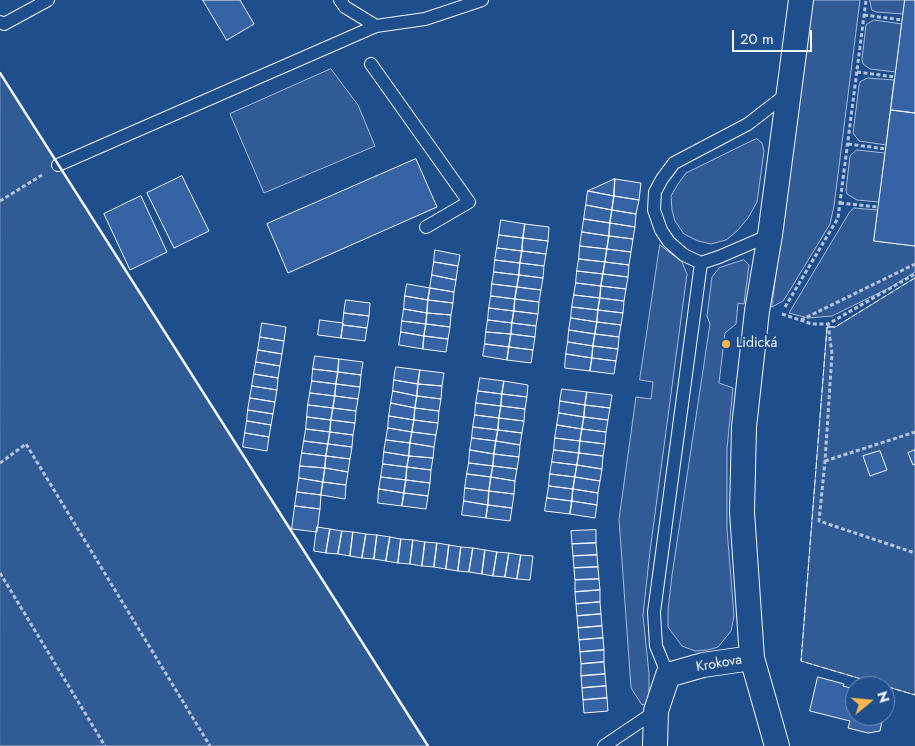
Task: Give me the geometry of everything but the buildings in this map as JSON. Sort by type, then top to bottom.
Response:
[{"type":"street","points":[[752,658],[742,512],[744,427],[757,311],[770,235],[802,0]]},
{"type":"street","name":"Krokova","points":[[668,675],[703,665],[752,658],[777,746]]},
{"type":"street","points":[[655,746],[656,711],[668,675]]},
{"type":"lane","points":[[0,22],[4,24],[48,0]]},
{"type":"lane","points":[[340,0],[345,7],[376,26]]},
{"type":"lane","points":[[58,165],[376,26],[426,19],[482,0]]},
{"type":"lane","points":[[371,64],[469,202],[426,227]]},
{"type":"lane","points":[[770,235],[719,258],[701,263],[684,255],[669,242],[661,230],[654,210],[655,192],[662,178],[674,163],[748,124],[790,92]]},
{"type":"lane","points":[[668,675],[656,646],[654,612],[701,263]]},
{"type":"lane","points":[[604,746],[656,711]]},
{"type":"path","points":[[781,314],[838,218],[866,0]]},
{"type":"path","points":[[864,15],[903,20]]},
{"type":"path","points":[[857,72],[895,76]]},
{"type":"path","points":[[848,144],[886,149]]},
{"type":"path","points":[[0,201],[58,165]]},
{"type":"path","points":[[840,203],[878,207]]},
{"type":"path","points":[[801,320],[915,264]]},
{"type":"path","points":[[757,311],[781,314],[812,324],[828,324],[915,274]]},
{"type":"path","points":[[828,324],[832,354],[819,521],[915,553]]},
{"type":"path","points":[[825,460],[915,432]]},
{"type":"path","points":[[0,463],[26,444],[210,746]]},
{"type":"path","points":[[0,573],[105,746]]},
{"type":"shaded area","points":[[812,0],[860,0],[834,206],[830,224],[787,295],[783,301],[772,307]]},
{"type":"shaded area","points":[[870,0],[905,0],[904,14],[876,12],[872,10]]},
{"type":"shaded area","points":[[874,20],[902,24],[896,72],[870,69],[863,64],[866,25]]},
{"type":"shaded area","points":[[331,69],[358,105],[375,146],[264,193],[230,114]]},
{"type":"shaded area","points":[[0,73],[177,352],[428,746],[0,746]]},
{"type":"shaded area","points":[[868,78],[894,80],[886,145],[859,141],[853,133],[860,82]]},
{"type":"shaded area","points":[[757,139],[762,143],[764,151],[757,202],[748,218],[726,240],[711,244],[698,241],[684,234],[675,221],[671,196],[686,173]]},
{"type":"shaded area","points":[[857,150],[885,153],[879,202],[857,200],[847,194],[850,156]]},
{"type":"shaded area","points":[[854,208],[878,210],[874,241],[915,246],[915,272],[889,288],[832,316],[808,318],[789,313],[849,213]]},
{"type":"shaded area","points":[[660,245],[682,262],[687,274],[643,615],[649,674],[649,703],[642,705],[631,688],[619,519],[636,397],[651,399],[653,382],[640,380]]},
{"type":"shaded area","points":[[744,260],[749,265],[744,304],[738,303],[736,324],[725,333],[719,383],[733,388],[727,449],[727,529],[734,616],[731,631],[718,647],[695,651],[682,646],[668,627],[672,575],[710,324],[707,316],[712,277],[719,268]]},
{"type":"shaded area","points":[[915,278],[915,695],[895,689],[895,676],[851,676],[801,661],[827,327],[835,327]]},
{"type":"fence","points":[[915,278],[835,327],[827,327],[801,661],[915,695]]},
{"type":"wall","points":[[0,73],[428,746]]},
{"type":"place","name":"Lidická","points":[[726,344]]}]
